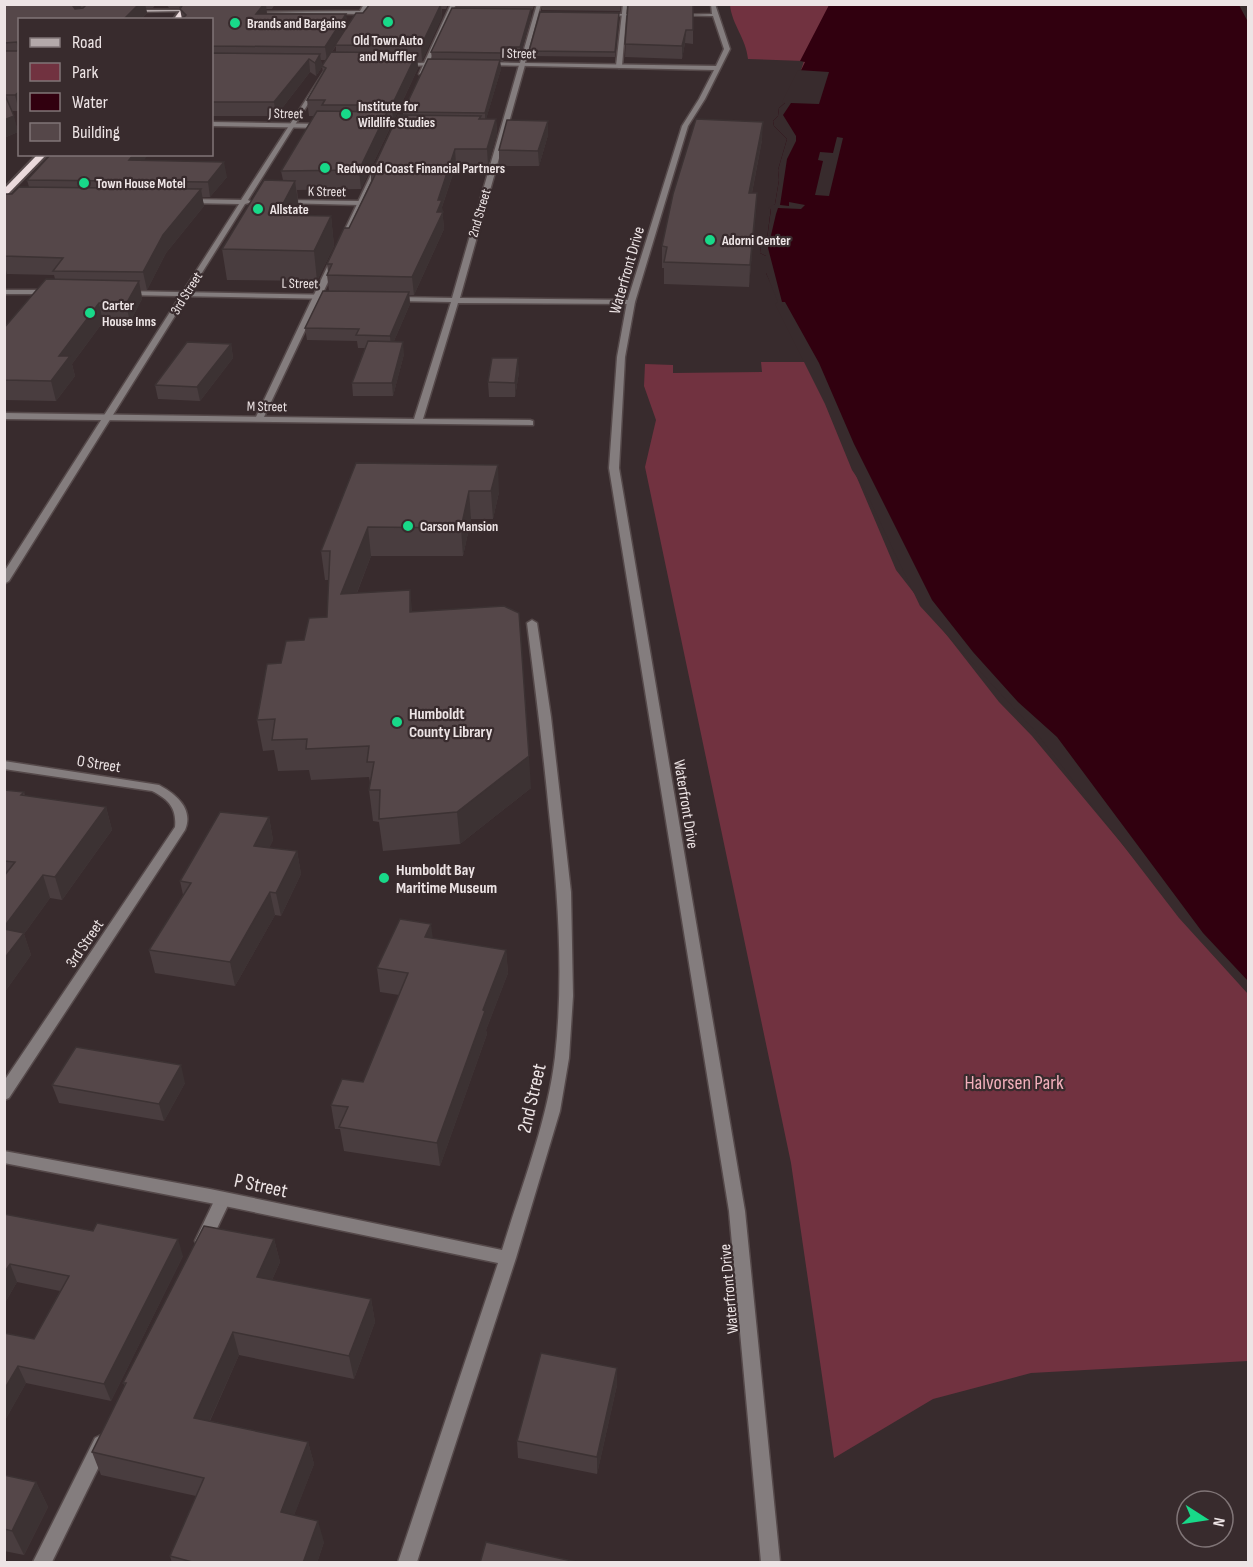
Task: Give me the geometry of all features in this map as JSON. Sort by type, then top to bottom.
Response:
[{"type":"highway","points":[[178,18],[183,11],[190,8]]},
{"type":"highway","points":[[4,197],[41,156]]},
{"type":"main road","points":[[120,11],[183,11]]},
{"type":"street","points":[[350,31],[367,4]]},
{"type":"street","points":[[415,86],[454,4]]},
{"type":"street","name":"2nd Street","points":[[418,421],[455,301],[539,4]]},
{"type":"street","points":[[619,66],[625,4]]},
{"type":"street","name":"Waterfront Drive","points":[[713,4],[714,15],[727,49],[685,126],[631,302],[620,369],[614,468],[737,1211],[771,1563]]},
{"type":"street","points":[[243,12],[374,13]]},
{"type":"street","points":[[438,13],[460,14]]},
{"type":"street","points":[[525,14],[546,14]]},
{"type":"street","points":[[600,15],[646,15]]},
{"type":"street","points":[[669,15],[714,15]]},
{"type":"street","name":"3rd Street","points":[[4,582],[330,63]]},
{"type":"street","points":[[397,64],[447,64]]},
{"type":"street","name":"I Street","points":[[479,64],[718,68]]},
{"type":"street","name":"J Street","points":[[213,124],[328,126]]},
{"type":"street","points":[[493,127],[504,127]]},
{"type":"street","points":[[259,419],[383,155]]},
{"type":"street","points":[[4,197],[14,200]]},
{"type":"street","points":[[186,201],[259,202]]},
{"type":"street","name":"K Street","points":[[271,202],[360,203]]},
{"type":"street","points":[[4,292],[59,292]]},
{"type":"street","name":"L Street","points":[[118,293],[341,297]]},
{"type":"street","points":[[386,299],[631,302]]},
{"type":"street","name":"M Street","points":[[4,416],[530,423]]},
{"type":"street","name":"2nd Street","points":[[407,1563],[508,1258],[552,1111],[562,1058],[566,996],[564,892],[545,717],[532,623]]},
{"type":"street","name":"O Street","points":[[4,765],[155,788],[168,795],[181,809]]},
{"type":"street","name":"3rd Street","points":[[4,1094],[181,827],[183,817],[181,809]]},
{"type":"street","name":"P Street","points":[[4,1157],[224,1199],[508,1258]]},
{"type":"street","points":[[197,1252],[224,1199]]},
{"type":"street","points":[[42,1563],[111,1424]]},
{"type":"green space","points":[[730,5],[869,5],[801,70],[804,61],[748,59]]},
{"type":"green space","name":"Halvorsen Park","points":[[761,362],[808,362],[896,570],[999,702],[1032,736],[1182,916],[1248,991],[1248,1361],[1031,1373],[933,1399],[834,1458],[791,1163],[645,467],[656,420],[644,386],[645,364],[673,365],[673,373],[762,372]]},
{"type":"water","points":[[829,5],[1239,5],[1248,22],[1248,991],[1037,729],[921,603],[766,273],[766,256],[760,253],[761,241],[767,239],[771,208],[775,204],[779,180],[778,170],[787,139],[774,126],[773,121],[778,116],[779,108],[786,102],[805,62],[800,61]]},
{"type":"pier","points":[[798,70],[829,72],[819,104],[791,103],[783,115],[796,136],[796,141],[787,159],[780,205],[789,206],[789,202],[805,205],[801,209],[778,208],[776,214],[768,248],[782,302],[785,302],[819,363],[854,444],[932,600],[973,652],[1018,702],[1057,737],[1203,933],[1248,981],[1248,994],[1179,918],[1035,731],[920,606],[864,488],[852,470],[825,404],[775,304],[778,302],[766,273],[766,256],[760,253],[761,241],[767,239],[771,209],[768,208],[775,204],[779,180],[778,170],[787,139],[774,126],[773,121],[778,116],[779,108],[785,103],[782,102]]},
{"type":"pier","points":[[837,137],[843,138],[829,196],[815,195],[823,161],[818,160],[820,152],[833,153]]},
{"type":"building","points":[[4,4],[75,4],[73,6],[75,9],[83,8],[87,4],[139,4],[125,18],[18,18],[18,46],[17,42],[4,43]]},
{"type":"building","points":[[183,4],[264,4],[256,14],[346,14],[325,47],[213,46],[213,18],[183,18],[186,15],[180,9]]},
{"type":"building","points":[[370,4],[441,4],[421,46],[335,45],[356,13],[363,13]]},
{"type":"building","points":[[628,5],[693,5],[693,30],[686,30],[682,46],[625,44]]},
{"type":"building","points":[[452,8],[531,9],[520,47],[504,47],[503,53],[431,52]]},
{"type":"building","points":[[540,12],[619,13],[615,52],[529,51]]},
{"type":"building","points":[[4,51],[17,51],[18,93],[15,95],[5,95],[14,116],[4,120]]},
{"type":"building","points":[[331,52],[417,53],[392,105],[322,105],[325,100],[307,100],[326,68],[322,66]]},
{"type":"building","points":[[213,53],[320,54],[315,63],[309,59],[274,102],[213,102]]},
{"type":"building","points":[[428,59],[500,60],[485,113],[403,112]]},
{"type":"building","points":[[317,111],[387,112],[359,170],[281,171]]},
{"type":"building","points":[[398,115],[481,116],[479,119],[496,119],[487,149],[455,149],[438,200],[442,200],[437,212],[443,212],[412,277],[327,275],[332,264],[327,264],[344,228],[349,228],[376,173],[371,173]]},
{"type":"building","points":[[696,119],[763,122],[749,193],[757,193],[750,265],[664,262],[667,247],[662,246],[673,194]]},
{"type":"building","points":[[507,120],[548,121],[538,151],[499,150]]},
{"type":"building","points":[[49,156],[132,156],[129,160],[224,162],[208,182],[27,180]]},
{"type":"building","points":[[264,180],[295,181],[277,215],[331,216],[314,251],[222,249]]},
{"type":"building","points":[[19,187],[201,189],[163,235],[143,272],[53,271],[63,258],[4,256],[4,194],[12,194]]},
{"type":"building","points":[[46,279],[139,281],[126,304],[99,303],[59,356],[70,356],[51,381],[4,380],[4,328]]},
{"type":"building","points":[[323,291],[409,292],[390,336],[356,335],[359,329],[305,328]]},
{"type":"building","points":[[368,341],[403,342],[392,383],[352,383]]},
{"type":"building","points":[[187,342],[231,344],[197,387],[155,385]]},
{"type":"building","points":[[492,358],[518,358],[515,383],[488,382]]},
{"type":"building","name":"Humboldt County Library","points":[[356,463],[498,465],[491,491],[469,491],[461,528],[368,527],[341,594],[410,590],[410,612],[504,606],[519,613],[529,756],[457,812],[379,819],[380,790],[369,790],[374,762],[367,762],[369,746],[306,749],[307,739],[272,740],[275,719],[257,720],[267,664],[281,663],[286,641],[304,640],[309,618],[327,617],[330,551],[321,551]]},
{"type":"building","points":[[4,790],[24,792],[21,795],[106,807],[55,877],[43,875],[4,927],[4,876],[15,862],[4,861]]},
{"type":"building","points":[[220,812],[269,817],[254,846],[297,851],[276,893],[270,892],[230,962],[149,950],[191,883],[180,881]]},
{"type":"building","points":[[400,919],[431,924],[425,937],[506,950],[437,1143],[339,1127],[348,1107],[331,1105],[342,1079],[363,1082],[408,973],[377,968]]},
{"type":"building","points":[[4,929],[24,933],[4,959]]},
{"type":"building","points":[[76,1047],[181,1065],[159,1104],[52,1085]]},
{"type":"building","points":[[4,1214],[93,1231],[97,1223],[178,1239],[104,1384],[18,1366],[4,1390],[4,1333],[34,1339],[69,1276],[10,1264],[4,1273]]},
{"type":"building","points":[[204,1226],[274,1239],[257,1277],[371,1299],[349,1356],[233,1332],[194,1418],[308,1442],[281,1512],[318,1521],[303,1563],[196,1563],[170,1556],[204,1478],[92,1452],[126,1383],[123,1383]]},
{"type":"building","points":[[541,1353],[617,1368],[597,1457],[517,1441]]},
{"type":"building","points":[[4,1475],[36,1482],[12,1531],[4,1529]]},
{"type":"building","points":[[486,1542],[581,1563],[480,1563]]},
{"type":"place","name":"Old Town Auto and Muffler","points":[[388,22]]},
{"type":"place","name":"Brands and Bargains","points":[[235,23]]},
{"type":"place","name":"Institute for Wildlife Studies","points":[[346,114]]},
{"type":"place","name":"Redwood Coast Financial Partners","points":[[325,168]]},
{"type":"place","name":"Town House Motel","points":[[84,183]]},
{"type":"place","name":"Allstate","points":[[258,209]]},
{"type":"place","name":"Adorni Center","points":[[710,240]]},
{"type":"place","name":"Carter House Inns","points":[[90,313]]},
{"type":"place","name":"Carson Mansion","points":[[408,526]]},
{"type":"place","name":"Humboldt County Library","points":[[397,722]]},
{"type":"place","name":"Humboldt Bay Maritime Museum","points":[[384,878]]}]
